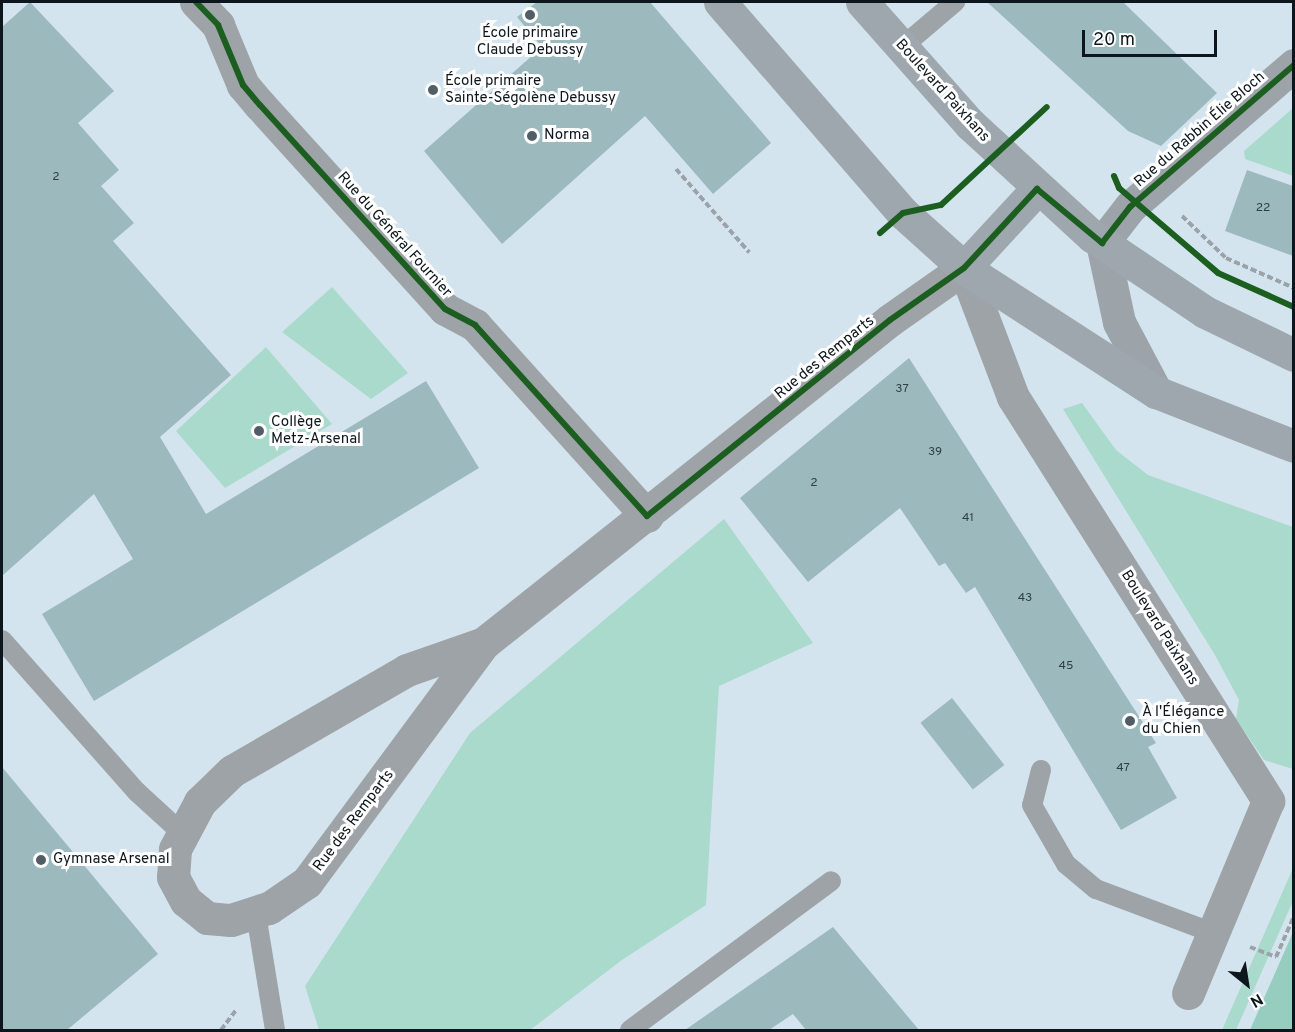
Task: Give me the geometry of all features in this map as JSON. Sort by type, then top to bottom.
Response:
[{"type":"main road","name":"Boulevard Paixhans","points":[[720,2],[903,213],[964,268],[1156,392],[1293,446]]},
{"type":"main road","name":"Boulevard Paixhans","points":[[862,2],[970,124],[1037,189],[1102,243],[1204,312],[1293,355]]},
{"type":"main road","points":[[964,268],[1037,189]]},
{"type":"street","name":"Rue du Général Fournier","points":[[196,2],[218,25],[243,85],[260,105],[445,309],[475,325],[647,516]]},
{"type":"street","name":"Rue du Rabbin Élie Bloch","points":[[1102,243],[1130,207],[1293,65]]},
{"type":"street","points":[[1102,243],[1119,321],[1156,392]]},
{"type":"street","name":"Rue des Remparts","points":[[484,643],[407,670],[232,771],[200,802],[183,834],[173,877],[186,902],[207,918],[219,920],[256,914],[295,892],[328,860],[484,643],[647,516],[890,320],[964,268]]},
{"type":"street","name":"Boulevard Paixhans","points":[[964,268],[1013,397],[1268,801],[1188,993]]},
{"type":"lane","points":[[902,46],[955,2]]},
{"type":"lane","points":[[2,640],[137,792],[183,834]]},
{"type":"lane","points":[[1041,770],[1032,805],[1066,864],[1096,889],[1213,933]]},
{"type":"lane","points":[[630,1030],[831,881]]},
{"type":"lane","points":[[256,914],[275,1030]]},
{"type":"path","points":[[676,168],[749,252]]},
{"type":"path","points":[[1177,211],[1226,258],[1293,288]]},
{"type":"path","points":[[1276,957],[1293,916]]},
{"type":"green space","points":[[1293,108],[1293,176],[1245,159],[1244,151]]},
{"type":"green space","points":[[332,287],[408,373],[371,399],[282,332]]},
{"type":"green space","points":[[266,347],[332,424],[225,488],[176,431]]},
{"type":"green space","points":[[1082,403],[1116,450],[1148,475],[1293,527],[1293,769],[1264,760],[1236,719],[1239,700],[1215,655],[1063,409]]},
{"type":"green space","points":[[724,519],[813,643],[719,686],[706,905],[622,960],[530,1030],[319,1030],[305,986],[470,733]]},
{"type":"green space","points":[[1293,868],[1293,901],[1236,1030],[1222,1030]]},
{"type":"green space","points":[[1293,932],[1293,1030],[1250,1030]]},
{"type":"building","points":[[30,2],[114,91],[78,123],[119,170],[101,186],[134,223],[113,241],[231,375],[160,437],[206,514],[426,381],[479,468],[94,701],[42,614],[133,559],[94,494],[2,576],[2,27]]},
{"type":"building","name":"Norma","points":[[537,2],[650,2],[771,143],[713,194],[645,116],[502,244],[424,151],[542,47],[517,17]]},
{"type":"building","points":[[987,2],[1123,2],[1217,93],[1161,146],[1128,131]]},
{"type":"building","points":[[1247,170],[1293,186],[1293,256],[1225,231]]},
{"type":"building","points":[[909,358],[1156,743],[1148,747],[1177,798],[1121,830],[975,587],[966,593],[945,563],[939,566],[900,508],[808,582],[740,498]]},
{"type":"building","points":[[952,698],[1004,765],[973,790],[920,723]]},
{"type":"building","name":"Gymnase Arsenal","points":[[2,767],[158,954],[67,1030],[2,1030]]},
{"type":"building","points":[[833,927],[919,1030],[806,1030],[793,1014],[769,1030],[685,1030]]},
{"type":"cycle path","points":[[196,2],[218,25],[243,85],[260,105],[445,309],[475,325],[647,516],[890,320],[964,268],[1037,189],[1102,243],[1130,207],[1294,65]]},
{"type":"cycle path","points":[[880,233],[903,213],[941,205],[1047,107]]},
{"type":"cycle path","points":[[1114,176],[1119,188],[1218,273],[1294,307]]},
{"type":"place","name":"École primaire Claude Debussy","points":[[530,15]]},
{"type":"place","name":"École primaire Sainte-Ségolène Debussy","points":[[433,90]]},
{"type":"place","name":"Norma","points":[[532,136]]},
{"type":"place","name":"Collège Metz-Arsenal","points":[[259,431]]},
{"type":"place","name":"À l'Élégance du Chien","points":[[1130,721]]},
{"type":"place","name":"Gymnase Arsenal","points":[[41,860]]}]
